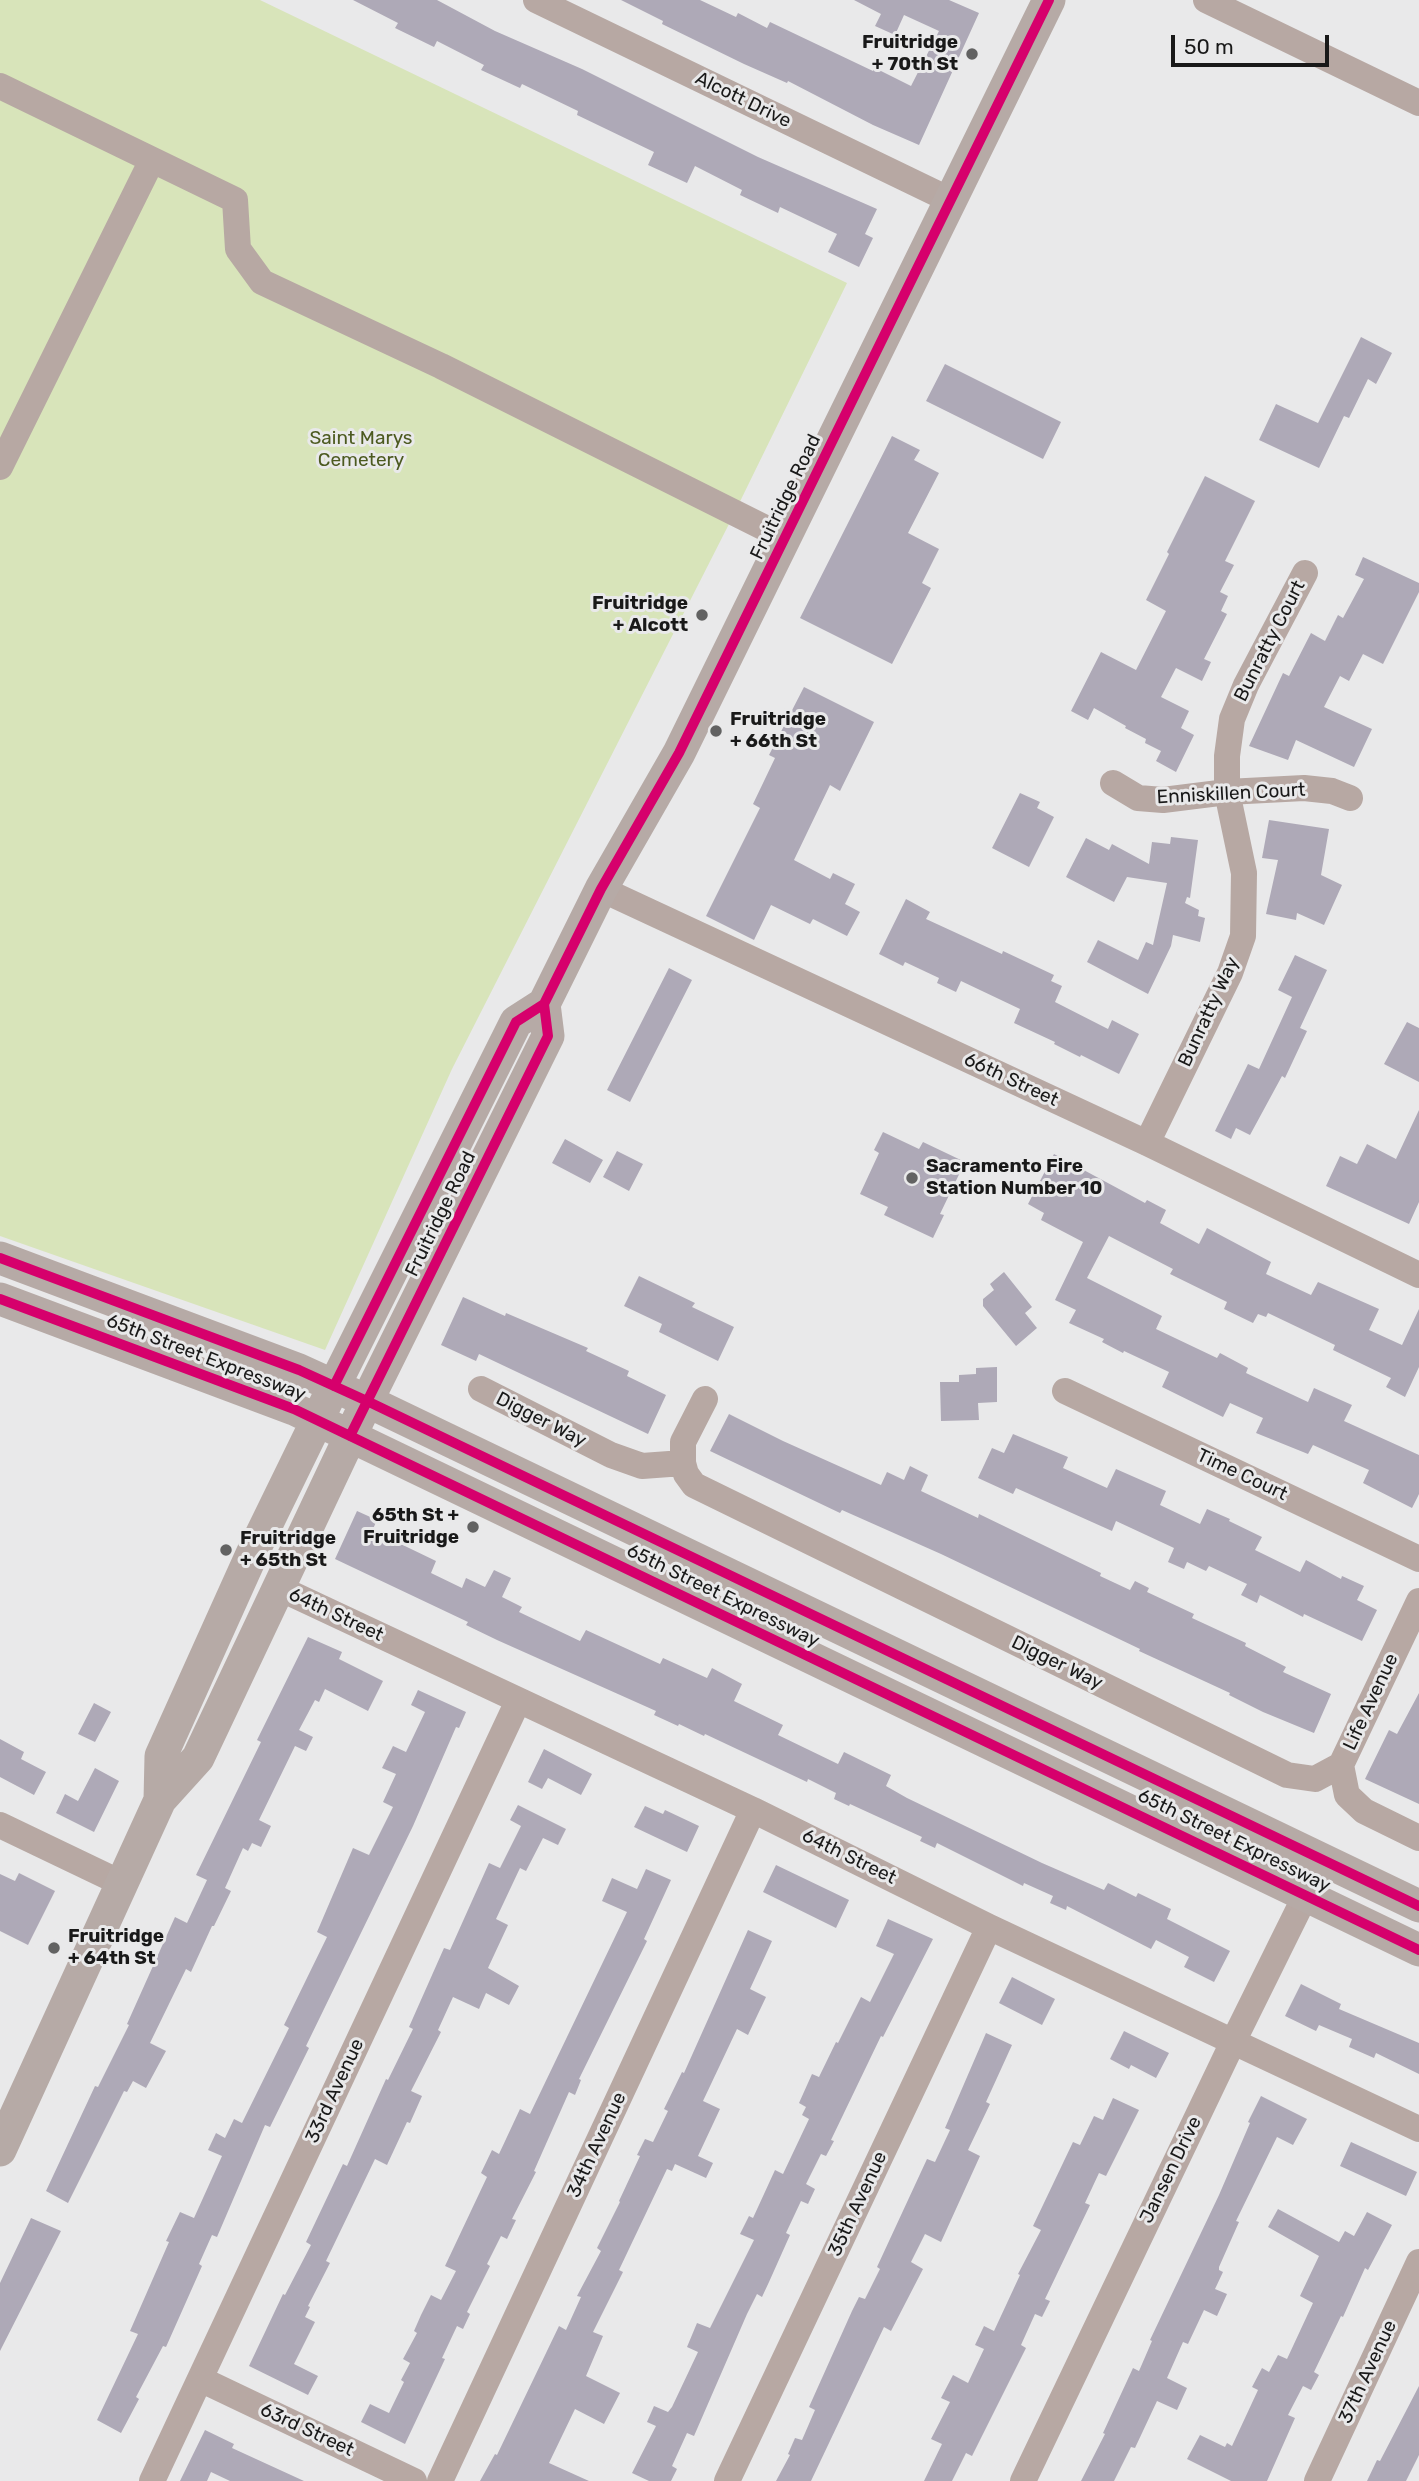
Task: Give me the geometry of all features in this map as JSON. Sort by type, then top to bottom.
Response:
[{"type":"main road","name":"Fruitridge Road","points":[[160,1800],[161,1756],[252,1554],[334,1386],[516,1022],[544,1004],[601,889],[679,753],[1049,0]]},
{"type":"main road","name":"Fruitridge Road","points":[[0,2150],[160,1800],[198,1758],[350,1436],[548,1036],[544,1004]]},
{"type":"main road","name":"65th Street Expressway","points":[[0,1258],[299,1370],[367,1401],[1419,1906]]},
{"type":"main road","name":"65th Street Expressway","points":[[0,1298],[294,1409],[1419,1950]]},
{"type":"street","name":"Alcott Drive","points":[[536,0],[950,201]]},
{"type":"street","points":[[1206,0],[1419,103]]},
{"type":"street","points":[[0,86],[151,162],[235,200],[238,249],[262,282],[441,366],[785,538]]},
{"type":"street","points":[[0,467],[151,162]]},
{"type":"street","name":"Bunratty Court","points":[[1227,792],[1227,756],[1232,719],[1246,685],[1305,573]]},
{"type":"street","name":"Enniskillen Court","points":[[1113,783],[1138,799],[1163,800],[1227,792],[1304,788],[1332,791],[1350,798]]},
{"type":"street","name":"Bunratty Way","points":[[1147,1143],[1230,973],[1243,936],[1244,873],[1227,792]]},
{"type":"street","name":"66th Street","points":[[601,889],[1147,1143],[1419,1275]]},
{"type":"street","name":"Digger Way","points":[[481,1389],[611,1455],[642,1466],[683,1463],[686,1475],[694,1485],[1287,1775],[1315,1779],[1341,1765]]},
{"type":"street","name":"Time Court","points":[[1065,1391],[1419,1559]]},
{"type":"street","points":[[683,1463],[683,1442],[705,1399]]},
{"type":"street","name":"64th Street","points":[[277,1587],[753,1810],[989,1927],[1419,2129]]},
{"type":"street","name":"Life Avenue","points":[[1341,1765],[1419,1601]]},
{"type":"street","name":"33rd Avenue","points":[[152,2481],[518,1701]]},
{"type":"street","points":[[1341,1765],[1347,1795],[1364,1811],[1419,1838]]},
{"type":"street","name":"34th Avenue","points":[[440,2481],[753,1810]]},
{"type":"street","points":[[0,1825],[121,1883]]},
{"type":"street","name":"Jansen Drive","points":[[1023,2481],[1323,1860]]},
{"type":"street","name":"35th Avenue","points":[[727,2481],[989,1927]]},
{"type":"street","name":"37th Avenue","points":[[1317,2481],[1419,2262]]},
{"type":"street","name":"63rd Street","points":[[201,2379],[414,2481]]},
{"type":"green space","name":"Saint Marys Cemetery","points":[[0,0],[260,0],[847,283],[728,526],[452,1069],[325,1350],[0,1236]]},
{"type":"building","points":[[353,0],[437,0],[495,31],[582,69],[758,157],[877,209],[865,234],[873,238],[859,267],[828,252],[837,234],[780,207],[778,213],[740,195],[742,190],[695,166],[687,183],[648,165],[654,152],[577,115],[578,111],[522,84],[520,88],[481,70],[484,65],[437,41],[434,47],[395,28],[398,23]]},
{"type":"building","points":[[621,0],[700,0],[736,17],[738,13],[767,28],[770,22],[911,86],[939,31],[904,15],[895,35],[875,26],[881,14],[854,0],[949,0],[979,13],[919,145],[873,125],[788,81],[787,83],[744,64],[662,24],[663,21]]},
{"type":"building","points":[[1361,337],[1392,353],[1376,384],[1368,379],[1349,418],[1344,416],[1319,468],[1259,440],[1276,404],[1318,423]]},
{"type":"building","points":[[945,364],[1061,422],[1043,459],[926,401]]},
{"type":"building","points":[[892,436],[920,450],[914,460],[939,473],[908,533],[939,549],[922,583],[931,588],[892,664],[800,618]]},
{"type":"building","points":[[1205,476],[1255,501],[1225,561],[1234,565],[1220,592],[1228,596],[1221,611],[1227,614],[1204,659],[1211,662],[1202,681],[1176,668],[1161,697],[1189,711],[1181,728],[1194,735],[1176,772],[1156,761],[1161,751],[1145,743],[1146,739],[1125,728],[1126,726],[1094,708],[1088,720],[1071,711],[1101,652],[1136,670],[1166,611],[1146,600]]},
{"type":"building","points":[[1363,557],[1419,583],[1419,592],[1383,664],[1363,654],[1349,681],[1340,676],[1324,707],[1372,729],[1354,767],[1296,740],[1288,760],[1249,746],[1283,673],[1289,676],[1311,633],[1325,641],[1338,615],[1343,618],[1364,579],[1355,575]]},
{"type":"building","points":[[804,687],[874,722],[840,791],[830,785],[794,860],[830,879],[833,873],[855,884],[845,904],[860,912],[847,936],[813,919],[810,924],[771,905],[754,940],[706,916],[760,808],[753,804],[775,758],[769,755]]},
{"type":"building","points":[[1020,793],[1040,802],[1037,808],[1054,817],[1029,867],[992,848]]},
{"type":"building","points":[[1269,820],[1329,829],[1321,875],[1342,885],[1324,925],[1297,913],[1296,920],[1266,914],[1278,860],[1262,858]]},
{"type":"building","points":[[1171,837],[1198,840],[1190,898],[1187,897],[1185,903],[1199,910],[1198,916],[1205,918],[1200,942],[1173,935],[1171,946],[1148,994],[1087,962],[1098,940],[1138,960],[1146,942],[1153,945],[1167,883],[1127,877],[1114,902],[1066,877],[1086,838],[1109,850],[1112,844],[1149,864],[1152,842],[1170,844]]},
{"type":"building","points":[[906,899],[930,912],[926,919],[1054,975],[1051,981],[1062,986],[1055,1002],[1108,1029],[1112,1020],[1139,1034],[1119,1074],[1014,1023],[1020,1009],[961,981],[956,992],[937,983],[939,978],[905,962],[903,966],[879,954]]},
{"type":"building","points":[[1295,955],[1327,970],[1300,1028],[1307,1031],[1285,1078],[1282,1076],[1250,1135],[1236,1128],[1231,1139],[1215,1131],[1248,1064],[1259,1069],[1292,997],[1278,990]]},
{"type":"building","points":[[669,968],[692,980],[630,1102],[607,1090]]},
{"type":"building","points":[[1407,1022],[1419,1028],[1419,1082],[1384,1064]]},
{"type":"building","points":[[1419,1110],[1419,1202],[1409,1224],[1326,1186],[1340,1156],[1357,1164],[1367,1144],[1396,1159]]},
{"type":"building","name":"Sacramento Fire Station Number 10","points":[[883,1132],[919,1149],[923,1142],[965,1162],[940,1214],[944,1215],[933,1238],[884,1215],[888,1207],[860,1194],[879,1153],[874,1150]]},
{"type":"building","points":[[565,1139],[603,1160],[590,1183],[552,1163]]},
{"type":"building","points":[[617,1151],[643,1164],[629,1191],[603,1177]]},
{"type":"building","points":[[1054,1154],[1145,1203],[1147,1200],[1166,1210],[1160,1223],[1199,1244],[1207,1228],[1271,1262],[1266,1274],[1311,1295],[1318,1282],[1379,1309],[1369,1330],[1402,1345],[1419,1309],[1419,1367],[1405,1397],[1386,1387],[1391,1378],[1333,1350],[1335,1345],[1268,1313],[1266,1317],[1258,1314],[1253,1323],[1224,1309],[1227,1302],[1170,1274],[1173,1269],[1109,1236],[1087,1278],[1162,1316],[1156,1329],[1217,1358],[1220,1353],[1248,1368],[1246,1373],[1308,1402],[1314,1388],[1352,1405],[1344,1421],[1419,1455],[1419,1494],[1412,1508],[1363,1483],[1369,1470],[1313,1445],[1308,1454],[1256,1433],[1263,1418],[1230,1403],[1223,1417],[1162,1387],[1169,1372],[1124,1351],[1123,1353],[1102,1342],[1104,1339],[1069,1323],[1076,1310],[1055,1300],[1083,1242],[1041,1220],[1044,1213],[1028,1204]]},
{"type":"building","points":[[1004,1272],[1032,1307],[1025,1313],[1037,1328],[1016,1346],[983,1306],[983,1299],[994,1290],[990,1284]]},
{"type":"building","points":[[639,1276],[695,1303],[692,1307],[734,1327],[718,1361],[659,1332],[662,1324],[624,1306]]},
{"type":"building","points":[[463,1297],[588,1348],[586,1351],[629,1371],[627,1376],[666,1395],[648,1434],[479,1354],[476,1361],[441,1345]]},
{"type":"building","points":[[997,1367],[997,1402],[978,1403],[979,1420],[941,1421],[940,1382],[959,1382],[959,1375],[976,1374],[976,1368]]},
{"type":"building","points":[[729,1414],[881,1485],[887,1472],[904,1480],[910,1466],[928,1475],[921,1491],[978,1518],[979,1514],[1101,1573],[1100,1576],[1130,1590],[1135,1581],[1149,1588],[1147,1592],[1194,1614],[1192,1618],[1246,1643],[1245,1646],[1286,1667],[1283,1672],[1331,1694],[1314,1733],[1263,1712],[1229,1695],[1230,1693],[941,1554],[842,1510],[840,1513],[710,1451]]},
{"type":"building","points":[[1013,1434],[1068,1457],[1063,1468],[1107,1488],[1116,1469],[1166,1491],[1160,1505],[1200,1524],[1207,1509],[1230,1519],[1229,1521],[1262,1537],[1255,1550],[1300,1572],[1306,1560],[1341,1579],[1342,1576],[1364,1586],[1357,1600],[1377,1610],[1362,1641],[1304,1614],[1303,1617],[1260,1595],[1257,1603],[1241,1595],[1247,1584],[1209,1566],[1206,1571],[1187,1562],[1184,1569],[1168,1562],[1174,1548],[1116,1521],[1112,1531],[1016,1488],[1013,1494],[978,1478],[992,1448],[1004,1453]]},
{"type":"building","points":[[357,1511],[377,1520],[373,1529],[382,1535],[436,1561],[431,1573],[462,1588],[466,1578],[485,1587],[494,1570],[511,1578],[502,1597],[522,1607],[519,1612],[580,1641],[586,1630],[660,1664],[663,1658],[707,1678],[712,1668],[742,1684],[734,1701],[783,1725],[778,1735],[838,1764],[844,1752],[891,1775],[886,1786],[907,1798],[1042,1863],[1104,1890],[1108,1883],[1136,1897],[1138,1893],[1171,1909],[1167,1919],[1230,1951],[1214,1982],[1184,1967],[1189,1957],[1156,1940],[1151,1949],[1067,1906],[1066,1910],[1050,1903],[1053,1896],[1024,1883],[1023,1886],[937,1843],[935,1848],[920,1841],[922,1837],[834,1799],[836,1793],[808,1779],[807,1782],[705,1734],[704,1736],[654,1715],[656,1711],[497,1640],[466,1625],[468,1622],[335,1559]]},
{"type":"building","points":[[308,1637],[342,1652],[339,1659],[383,1681],[368,1711],[325,1689],[319,1702],[315,1700],[299,1730],[313,1737],[306,1751],[295,1746],[259,1820],[271,1826],[261,1847],[252,1843],[248,1851],[243,1848],[225,1888],[231,1891],[191,1972],[186,1969],[150,2043],[166,2051],[146,2088],[133,2081],[127,2092],[124,2091],[68,2203],[46,2191],[95,2086],[98,2087],[129,2025],[127,2024],[175,1917],[187,1923],[207,1880],[196,1875],[261,1742],[257,1740]]},
{"type":"building","points":[[418,1690],[466,1712],[459,1728],[456,1727],[413,1826],[306,2046],[309,2048],[270,2127],[265,2125],[217,2237],[212,2235],[199,2264],[202,2266],[166,2347],[163,2346],[136,2397],[139,2399],[121,2433],[97,2420],[138,2334],[130,2331],[180,2212],[194,2218],[222,2156],[208,2150],[216,2133],[225,2138],[234,2119],[242,2123],[289,2028],[284,2025],[327,1937],[317,1932],[353,1848],[369,1855],[393,1807],[383,1802],[396,1774],[382,1768],[393,1746],[406,1752],[425,1712],[411,1705]]},
{"type":"building","points":[[1419,1693],[1419,1804],[1365,1779],[1389,1730],[1397,1734]]},
{"type":"building","points":[[94,1703],[111,1712],[95,1742],[78,1734]]},
{"type":"building","points":[[0,1739],[24,1752],[21,1759],[46,1772],[34,1795],[0,1777]]},
{"type":"building","points":[[544,1749],[592,1774],[581,1795],[548,1778],[542,1789],[528,1782]]},
{"type":"building","points":[[95,1768],[119,1781],[94,1832],[56,1813],[65,1794],[78,1801]]},
{"type":"building","points":[[518,1805],[566,1829],[558,1845],[543,1838],[526,1871],[520,1868],[496,1919],[508,1925],[488,1968],[519,1986],[509,2005],[486,1993],[479,2009],[453,1997],[438,2030],[441,2032],[411,2091],[422,2096],[410,2123],[407,2122],[387,2165],[375,2159],[326,2261],[330,2263],[308,2306],[310,2307],[305,2317],[315,2322],[294,2364],[318,2376],[308,2395],[249,2366],[283,2294],[285,2295],[311,2245],[306,2242],[343,2164],[347,2166],[386,2079],[388,2080],[413,2029],[409,2027],[444,1948],[450,1950],[489,1863],[500,1868],[521,1826],[510,1820]]},
{"type":"building","points":[[645,1806],[663,1814],[665,1810],[699,1826],[687,1852],[634,1827]]},
{"type":"building","points":[[776,1865],[849,1900],[836,1928],[763,1892]]},
{"type":"building","points":[[646,1869],[671,1880],[644,1939],[647,1941],[579,2079],[581,2080],[575,2095],[569,2092],[534,2171],[536,2172],[512,2219],[516,2220],[507,2239],[501,2236],[487,2264],[490,2266],[467,2312],[470,2314],[463,2329],[457,2326],[442,2358],[445,2359],[405,2444],[361,2422],[370,2404],[389,2413],[404,2382],[401,2380],[410,2363],[403,2359],[417,2333],[414,2331],[421,2315],[431,2295],[441,2300],[456,2271],[445,2266],[487,2177],[481,2173],[492,2150],[499,2154],[520,2109],[530,2114],[627,1912],[602,1901],[612,1878],[637,1889]]},
{"type":"building","points":[[19,1873],[55,1891],[28,1945],[0,1931],[0,1874],[15,1881]]},
{"type":"building","points":[[888,1919],[933,1939],[883,2037],[881,2036],[831,2140],[834,2141],[826,2156],[821,2154],[806,2184],[815,2189],[808,2204],[801,2201],[786,2233],[790,2235],[769,2282],[762,2297],[757,2294],[747,2314],[694,2436],[687,2433],[672,2466],[677,2469],[671,2481],[649,2481],[632,2473],[656,2426],[647,2422],[654,2406],[668,2412],[672,2407],[698,2352],[687,2347],[697,2323],[710,2328],[754,2240],[740,2234],[749,2216],[753,2218],[775,2170],[783,2174],[809,2119],[802,2115],[806,2107],[799,2103],[812,2074],[819,2077],[861,1997],[870,2002],[894,1954],[876,1946]]},
{"type":"building","points":[[748,1930],[772,1941],[750,1989],[766,1997],[748,2035],[737,2029],[703,2101],[720,2109],[698,2156],[713,2163],[706,2178],[675,2164],[672,2171],[667,2169],[619,2270],[623,2272],[593,2332],[603,2336],[586,2376],[620,2393],[604,2424],[575,2409],[549,2463],[589,2481],[480,2481],[495,2454],[497,2455],[559,2326],[566,2330],[581,2297],[577,2296],[601,2251],[597,2248],[640,2156],[637,2155],[645,2139],[653,2142],[668,2111],[664,2109],[682,2072],[684,2073]]},
{"type":"building","points":[[1012,1977],[1055,1999],[1042,2025],[999,2003]]},
{"type":"building","points":[[1301,1984],[1341,2004],[1339,2009],[1419,2043],[1419,2074],[1376,2053],[1374,2058],[1349,2047],[1352,2039],[1319,2025],[1316,2031],[1285,2016]]},
{"type":"building","points":[[1124,2031],[1169,2053],[1156,2078],[1131,2065],[1129,2069],[1110,2059]]},
{"type":"building","points":[[986,2033],[1012,2045],[986,2102],[990,2104],[968,2150],[980,2156],[941,2242],[925,2234],[911,2262],[923,2269],[891,2331],[884,2327],[811,2481],[776,2481],[790,2455],[788,2454],[795,2438],[802,2440],[815,2410],[809,2407],[859,2297],[865,2299],[880,2269],[877,2267],[927,2159],[935,2162],[950,2130],[945,2128]]},
{"type":"building","points":[[1261,2096],[1307,2119],[1293,2145],[1277,2137],[1236,2221],[1239,2222],[1219,2267],[1223,2272],[1215,2289],[1227,2294],[1217,2316],[1204,2310],[1188,2344],[1183,2342],[1167,2378],[1187,2388],[1177,2410],[1157,2401],[1135,2448],[1131,2447],[1114,2481],[1081,2481],[1105,2434],[1103,2433],[1133,2368],[1139,2371],[1152,2341],[1150,2340],[1219,2195]]},
{"type":"building","points":[[1113,2098],[1139,2110],[1106,2176],[1099,2173],[1085,2203],[1090,2205],[1045,2299],[1050,2301],[1042,2317],[1035,2314],[1021,2345],[1026,2348],[972,2456],[966,2453],[952,2481],[924,2481],[942,2444],[931,2439],[950,2402],[941,2398],[953,2375],[968,2383],[984,2349],[975,2345],[984,2326],[994,2331],[1020,2275],[1018,2274],[1041,2230],[1033,2226],[1073,2142],[1080,2145],[1094,2116],[1103,2120]]},
{"type":"building","points":[[1351,2142],[1417,2172],[1406,2196],[1340,2166]]},
{"type":"building","points":[[1278,2209],[1339,2242],[1345,2231],[1354,2236],[1367,2212],[1392,2225],[1368,2270],[1365,2268],[1343,2317],[1341,2316],[1314,2372],[1319,2375],[1311,2390],[1303,2386],[1288,2415],[1295,2418],[1267,2481],[1231,2481],[1187,2459],[1200,2435],[1225,2447],[1227,2443],[1232,2446],[1258,2390],[1252,2387],[1262,2368],[1269,2372],[1278,2355],[1287,2359],[1313,2303],[1300,2296],[1319,2256],[1268,2227]]},
{"type":"building","points":[[31,2218],[61,2231],[0,2351],[0,2283]]},
{"type":"building","points":[[1419,2386],[1419,2455],[1406,2481],[1367,2481],[1377,2460],[1380,2461]]},
{"type":"building","points":[[205,2430],[234,2444],[232,2448],[304,2481],[230,2481],[211,2472],[207,2481],[180,2481]]},
{"type":"cycle path","points":[[334,1386],[516,1022],[544,1004],[601,889],[679,753],[1049,0]]},
{"type":"cycle path","points":[[350,1436],[548,1036],[544,1004]]},
{"type":"cycle path","points":[[0,1258],[299,1370],[367,1401],[1419,1906]]},
{"type":"cycle path","points":[[0,1299],[294,1409],[1419,1950]]},
{"type":"place","name":"Fruitridge + 70th St","points":[[972,54]]},
{"type":"place","name":"Fruitridge + Alcott","points":[[702,615]]},
{"type":"place","name":"Fruitridge + 66th St","points":[[716,731]]},
{"type":"place","name":"Sacramento Fire Station Number 10","points":[[912,1178]]},
{"type":"place","name":"65th St + Fruitridge","points":[[473,1527]]},
{"type":"place","name":"Fruitridge + 65th St","points":[[226,1550]]},
{"type":"place","name":"Fruitridge + 64th St","points":[[54,1948]]}]
